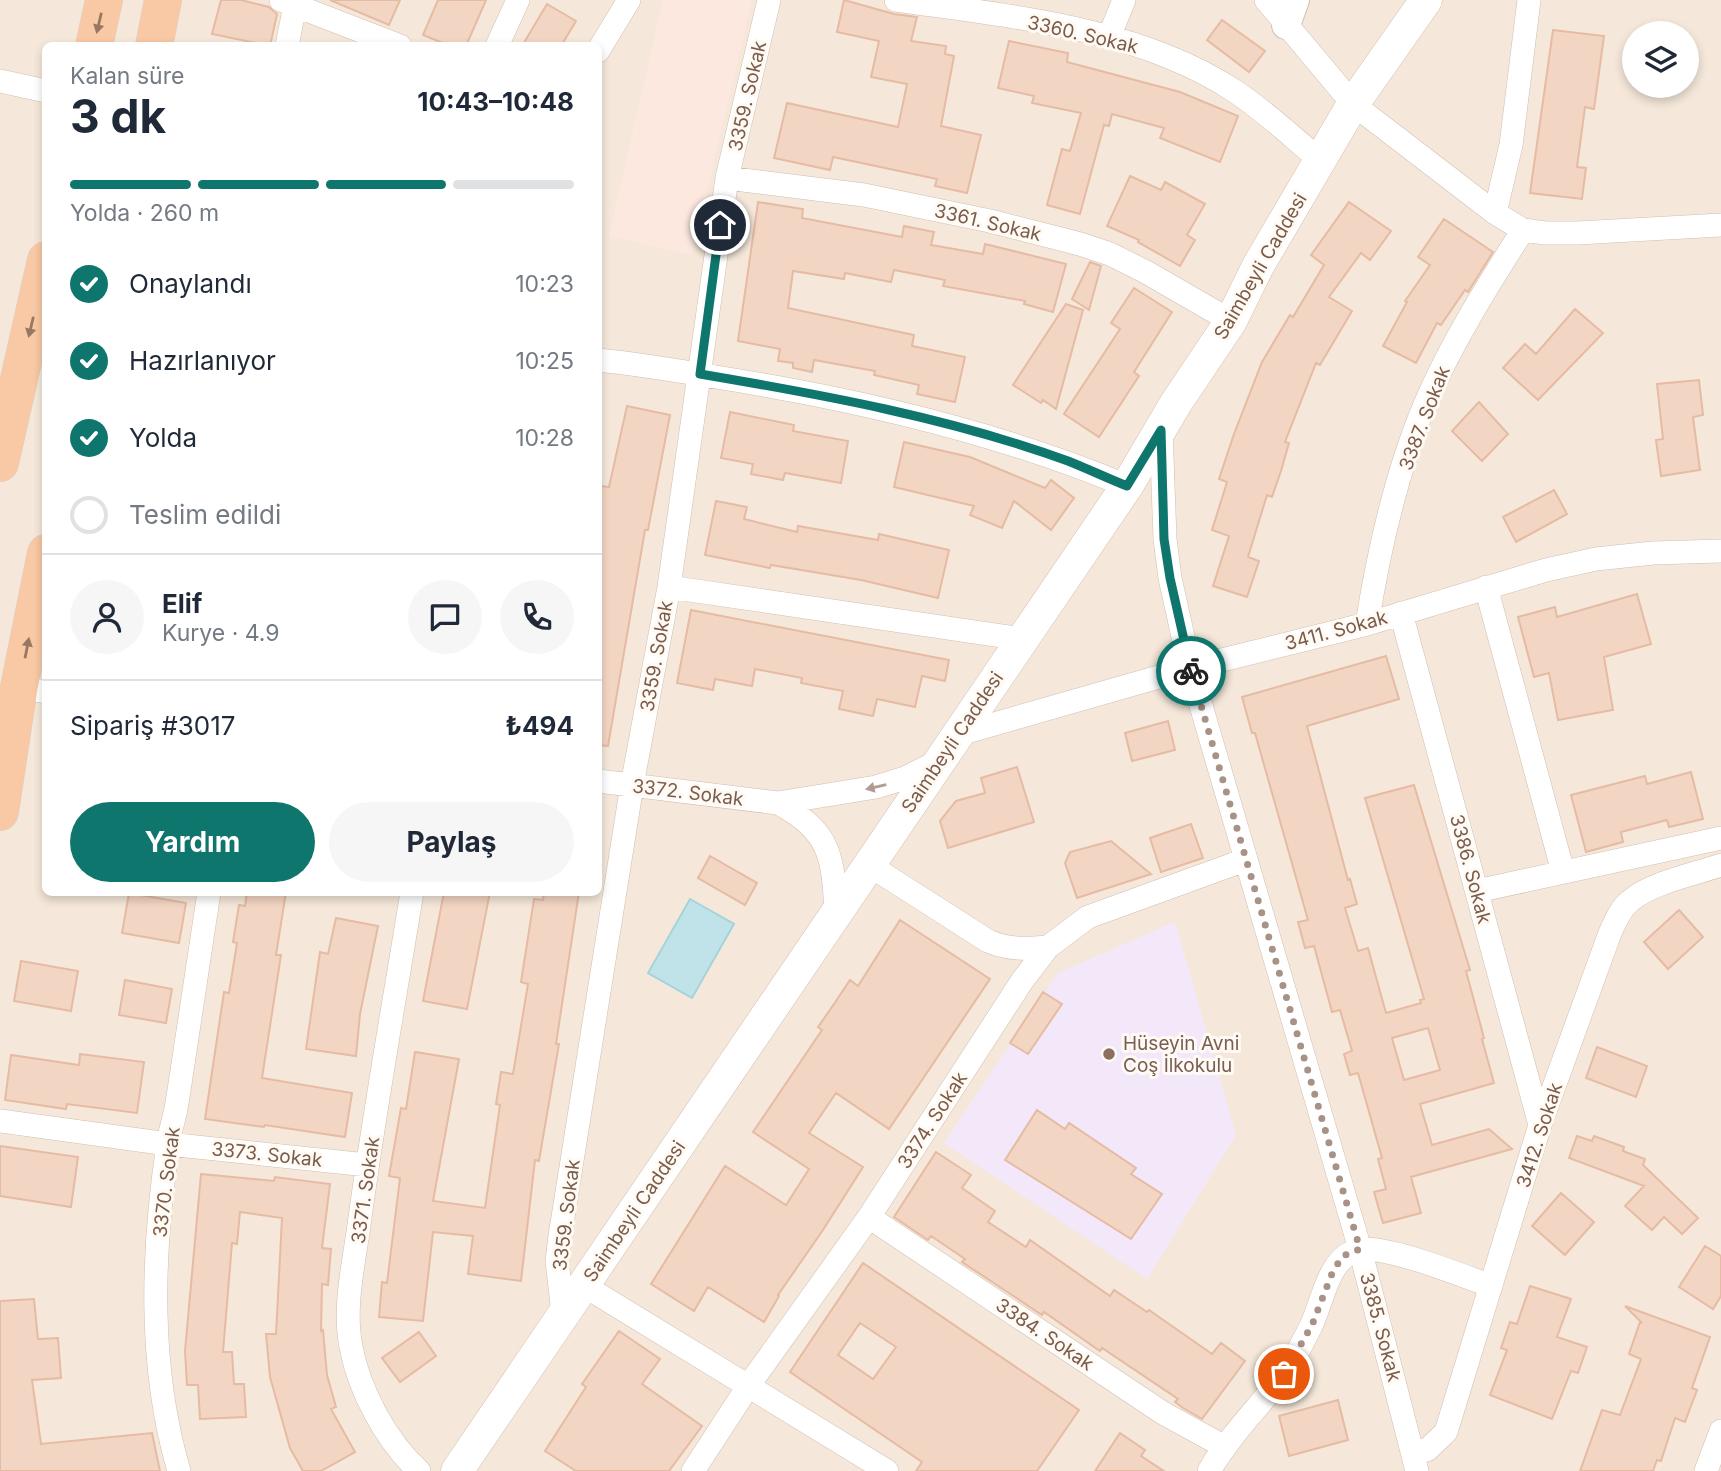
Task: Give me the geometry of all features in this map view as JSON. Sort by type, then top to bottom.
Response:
[{"type":"highway","points":[[95,42],[104,0]]},
{"type":"highway","points":[[154,42],[163,0]]},
{"type":"highway","points":[[0,463],[42,278]]},
{"type":"highway","points":[[0,811],[32,689],[42,592]]},
{"type":"main road","name":"Saimbeyli Caddesi","points":[[457,1471],[1127,486],[1176,403],[1231,321],[1258,266],[1353,104],[1426,0]]},
{"type":"street","points":[[499,42],[517,0]]},
{"type":"street","points":[[602,44],[629,0]]},
{"type":"street","name":"3359. Sokak","points":[[563,1313],[557,1261],[560,1236],[632,785],[669,587],[727,178],[769,0]]},
{"type":"street","name":"3360. Sokak","points":[[896,0],[979,6],[1109,37],[1184,64],[1233,90],[1320,160]]},
{"type":"street","points":[[1109,37],[1124,0]]},
{"type":"street","points":[[1266,0],[1291,13],[1353,104],[1495,214],[1523,230],[1545,233],[1590,232],[1721,225]]},
{"type":"street","points":[[1495,214],[1511,145],[1529,0]]},
{"type":"street","points":[[287,42],[291,2],[390,42]]},
{"type":"street","points":[[0,81],[42,90]]},
{"type":"street","name":"3361. Sokak","points":[[727,178],[864,195],[1080,244],[1110,254],[1146,271],[1231,321]]},
{"type":"street","name":"3387. Sokak","points":[[1367,624],[1383,539],[1405,460],[1426,401],[1448,357],[1523,230]]},
{"type":"street","points":[[602,361],[700,374],[840,400],[945,424],[1068,461],[1127,486]]},
{"type":"street","name":"3385. Sokak","points":[[1161,430],[1164,539],[1170,578],[1191,668],[1360,1249],[1415,1462]]},
{"type":"street","name":"3411. Sokak","points":[[956,735],[1191,668],[1367,624],[1546,570],[1596,559],[1653,553],[1721,551]]},
{"type":"street","points":[[669,587],[1022,639]]},
{"type":"street","points":[[1486,587],[1563,872]]},
{"type":"street","name":"3386. Sokak","points":[[1401,613],[1541,1125]]},
{"type":"street","points":[[778,803],[876,787],[905,778],[939,761]]},
{"type":"street","name":"3372. Sokak","points":[[602,781],[778,803]]},
{"type":"street","points":[[778,803],[808,822],[825,845],[834,882],[836,913]]},
{"type":"street","points":[[1477,891],[1721,838]]},
{"type":"street","name":"3374. Sokak","points":[[692,1471],[749,1385],[869,1217],[1022,981],[1048,947],[1088,917],[1245,860]]},
{"type":"street","points":[[869,865],[988,942],[1018,950],[1048,947]]},
{"type":"street","name":"3412. Sokak","points":[[1415,1462],[1446,1432],[1541,1125],[1609,933],[1628,902],[1640,893],[1721,865]]},
{"type":"street","name":"3370. Sokak","points":[[179,1471],[165,1416],[156,1329],[158,1252],[168,1144],[176,1108],[208,896]]},
{"type":"street","name":"3371. Sokak","points":[[411,896],[367,1165],[349,1312],[351,1346],[374,1407],[392,1439],[419,1471]]},
{"type":"street","name":"3373. Sokak","points":[[0,1121],[168,1144],[367,1165]]},
{"type":"street","name":"3384. Sokak","points":[[869,1217],[1163,1413],[1223,1446]]},
{"type":"street","points":[[1209,1471],[1223,1446],[1295,1359],[1312,1325],[1333,1271],[1343,1256],[1360,1249],[1389,1252],[1491,1286]]},
{"type":"street","points":[[583,1286],[887,1471]]},
{"type":"street","points":[[1706,1471],[1721,1432]]},
{"type":"shaded area","points":[[0,0],[1721,0],[1721,1471],[0,1471]]},
{"type":"shaded area","points":[[663,0],[752,0],[692,255],[609,236]]},
{"type":"shaded area","name":"Hüseyin Avni Coş İlkokulu","points":[[1175,922],[1236,1135],[1147,1279],[944,1143],[1058,973]]},
{"type":"water","points":[[690,899],[734,924],[692,998],[648,973]]},
{"type":"building","points":[[221,0],[241,0],[269,7],[277,14],[271,42],[251,42],[212,34]]},
{"type":"building","points":[[330,0],[400,0],[389,25]]},
{"type":"building","points":[[438,0],[486,0],[468,42],[440,42],[423,35]]},
{"type":"building","points":[[844,0],[894,14],[917,17],[911,41],[946,46],[945,54],[954,56],[941,126],[981,135],[967,193],[935,186],[937,179],[833,157],[830,170],[774,158],[787,103],[898,127],[907,84],[871,77],[879,41],[837,32]]},
{"type":"building","points":[[547,4],[576,21],[563,42],[524,42]]},
{"type":"building","points":[[1222,20],[1265,51],[1249,72],[1207,40]]},
{"type":"building","points":[[1553,30],[1604,36],[1594,109],[1585,107],[1577,167],[1586,168],[1582,199],[1530,193]]},
{"type":"building","points":[[1009,41],[1068,53],[1067,62],[1180,92],[1238,116],[1220,162],[1160,138],[1164,128],[1112,114],[1109,126],[1104,125],[1080,214],[1047,205],[1062,149],[1070,151],[1081,113],[1032,103],[1034,96],[998,88]]},
{"type":"building","points":[[1130,176],[1161,190],[1165,182],[1205,204],[1187,235],[1195,240],[1180,266],[1138,242],[1139,240],[1107,226]]},
{"type":"building","points":[[758,202],[803,209],[802,218],[902,237],[904,226],[934,232],[931,245],[983,254],[985,244],[1066,264],[1053,312],[1024,304],[1025,301],[943,286],[945,280],[894,270],[891,282],[845,273],[844,279],[793,271],[788,308],[914,335],[912,346],[965,357],[955,402],[917,394],[919,385],[874,375],[875,371],[814,360],[812,372],[793,368],[793,363],[778,361],[780,349],[738,341]]},
{"type":"building","points":[[1349,202],[1391,231],[1370,260],[1361,253],[1329,297],[1352,311],[1320,365],[1316,363],[1285,442],[1289,443],[1281,471],[1272,497],[1267,495],[1248,557],[1259,561],[1247,597],[1213,586],[1229,536],[1212,530],[1227,482],[1219,479],[1262,362],[1324,265],[1311,255]]},
{"type":"building","points":[[1444,219],[1493,252],[1468,292],[1465,290],[1441,325],[1437,323],[1416,363],[1383,346],[1407,302],[1405,301],[1430,265],[1418,257]]},
{"type":"building","points":[[1090,262],[1101,266],[1089,310],[1072,299]]},
{"type":"building","points":[[1134,288],[1172,312],[1134,372],[1139,376],[1099,437],[1064,414],[1120,329],[1111,323]]},
{"type":"building","points":[[1066,304],[1083,310],[1056,409],[1013,385]]},
{"type":"building","points":[[1575,309],[1603,333],[1538,400],[1503,368],[1525,344],[1536,354]]},
{"type":"building","points":[[1699,380],[1703,415],[1693,417],[1700,470],[1661,476],[1656,440],[1663,439],[1657,384]]},
{"type":"building","points":[[1479,402],[1508,434],[1482,461],[1452,431]]},
{"type":"building","points":[[627,406],[670,415],[648,530],[645,530],[608,746],[602,745],[602,486],[609,487]]},
{"type":"building","points":[[730,412],[794,425],[793,431],[848,441],[841,483],[785,473],[783,480],[751,474],[753,464],[721,458]]},
{"type":"building","points":[[904,442],[970,457],[1045,488],[1051,480],[1074,498],[1051,530],[1014,501],[1002,528],[970,515],[974,506],[894,487]]},
{"type":"building","points":[[1554,490],[1567,514],[1516,542],[1503,517]]},
{"type":"building","points":[[716,501],[747,507],[744,519],[797,532],[798,526],[878,540],[879,534],[949,550],[938,598],[861,580],[771,565],[770,568],[705,555]]},
{"type":"building","points":[[1637,594],[1651,644],[1604,657],[1613,710],[1558,720],[1549,673],[1534,677],[1518,617],[1555,607],[1557,617]]},
{"type":"building","points":[[691,610],[949,660],[945,681],[922,676],[915,707],[877,699],[873,716],[839,709],[843,691],[801,683],[802,678],[755,669],[752,686],[715,679],[713,690],[677,683]]},
{"type":"building","points":[[1386,656],[1399,699],[1307,726],[1348,880],[1350,879],[1357,904],[1345,908],[1358,951],[1368,948],[1386,1013],[1421,1003],[1420,1000],[1424,999],[1365,798],[1414,785],[1470,970],[1466,971],[1494,1083],[1420,1104],[1432,1145],[1489,1129],[1512,1149],[1411,1177],[1421,1213],[1383,1223],[1374,1192],[1386,1189],[1378,1159],[1382,1158],[1358,1073],[1350,1075],[1344,1054],[1352,1051],[1340,1010],[1332,1012],[1314,946],[1305,948],[1298,922],[1308,920],[1255,733],[1252,733],[1242,697]],"holes":[[[1428,1028],[1440,1070],[1404,1080],[1392,1038]]]},
{"type":"building","points":[[1168,721],[1175,750],[1132,761],[1125,733]]},
{"type":"building","points":[[1017,767],[1034,822],[948,848],[940,821],[956,801],[985,793],[981,778]]},
{"type":"building","points":[[1691,772],[1703,819],[1669,827],[1667,820],[1621,832],[1623,842],[1586,852],[1571,795],[1645,776],[1647,784]]},
{"type":"building","points":[[1191,824],[1203,858],[1161,872],[1150,838]]},
{"type":"building","points":[[1111,841],[1151,874],[1077,898],[1065,863],[1070,852]]},
{"type":"building","points":[[710,856],[757,883],[745,905],[698,878]]},
{"type":"building","points":[[128,896],[146,896],[186,903],[179,943],[122,933]]},
{"type":"building","points":[[246,896],[285,896],[276,955],[281,955],[262,1078],[352,1093],[345,1137],[205,1119],[224,992],[229,993],[237,943],[233,942],[239,905],[245,906]]},
{"type":"building","points":[[443,896],[489,896],[467,1009],[423,1001]]},
{"type":"building","points":[[544,896],[578,896],[556,1044],[559,1044],[539,1161],[535,1160],[521,1281],[468,1274],[473,1236],[433,1232],[423,1321],[379,1317],[382,1282],[387,1283],[400,1178],[389,1176],[401,1108],[406,1109],[415,1052],[459,1059],[433,1201],[485,1208],[500,1105],[496,1104],[501,1072],[513,1074],[528,984],[521,982],[534,899],[543,900]]},
{"type":"building","points":[[1679,910],[1703,937],[1668,969],[1644,942]]},
{"type":"building","points":[[336,918],[378,926],[360,1014],[356,1056],[306,1049],[320,952],[328,954]]},
{"type":"building","points":[[900,920],[990,979],[889,1129],[836,1093],[809,1133],[863,1167],[778,1295],[764,1322],[708,1287],[694,1311],[651,1284],[725,1166],[786,1205],[809,1169],[753,1132],[822,1030],[818,1027],[850,980],[858,986]]},
{"type":"building","points":[[21,961],[78,971],[71,1011],[14,1001]]},
{"type":"building","points":[[125,980],[172,989],[166,1023],[119,1015]]},
{"type":"building","points":[[1043,992],[1062,1004],[1028,1054],[1010,1043]]},
{"type":"building","points":[[1597,1047],[1647,1066],[1636,1097],[1586,1078]]},
{"type":"building","points":[[80,1054],[144,1062],[137,1113],[67,1104],[66,1109],[5,1100],[11,1055],[79,1065]]},
{"type":"building","points":[[1037,1110],[1065,1129],[1069,1123],[1136,1168],[1131,1174],[1162,1194],[1131,1239],[1005,1160]]},
{"type":"building","points":[[1577,1136],[1592,1141],[1594,1136],[1624,1147],[1623,1151],[1645,1159],[1643,1165],[1698,1218],[1682,1234],[1664,1217],[1652,1230],[1625,1206],[1644,1186],[1569,1158]]},
{"type":"building","points":[[0,1146],[78,1157],[71,1207],[0,1196]]},
{"type":"building","points":[[936,1152],[971,1175],[962,1188],[995,1211],[988,1222],[1026,1247],[1030,1240],[1110,1296],[1114,1290],[1147,1312],[1149,1310],[1212,1354],[1221,1343],[1245,1361],[1202,1419],[1175,1402],[1178,1399],[1102,1348],[1100,1351],[1044,1312],[1042,1315],[962,1262],[965,1259],[931,1236],[928,1240],[894,1217]]},
{"type":"building","points":[[201,1174],[274,1181],[275,1177],[330,1184],[322,1248],[331,1249],[328,1285],[322,1284],[321,1331],[323,1330],[327,1375],[336,1407],[331,1409],[355,1452],[321,1471],[303,1471],[290,1448],[270,1377],[266,1334],[276,1334],[282,1218],[240,1212],[237,1244],[232,1243],[223,1352],[232,1352],[234,1384],[244,1384],[246,1417],[200,1419],[198,1385],[187,1385],[185,1351]]},
{"type":"building","points":[[1561,1193],[1594,1222],[1565,1255],[1532,1226]]},
{"type":"building","points":[[1705,1246],[1721,1256],[1721,1296],[1713,1309],[1679,1287]]},
{"type":"building","points":[[863,1263],[1079,1410],[1037,1471],[916,1471],[922,1462],[790,1372]],"holes":[[[860,1323],[896,1347],[873,1379],[838,1355]]]},
{"type":"building","points":[[1530,1286],[1571,1299],[1557,1337],[1587,1347],[1578,1373],[1571,1371],[1552,1419],[1490,1395],[1507,1350],[1501,1348],[1510,1322],[1517,1324]]},
{"type":"building","points":[[34,1299],[38,1339],[58,1338],[61,1378],[32,1380],[41,1444],[152,1433],[160,1471],[0,1471],[0,1301]]},
{"type":"building","points":[[1625,1306],[1710,1337],[1692,1388],[1697,1390],[1685,1422],[1675,1418],[1661,1461],[1657,1460],[1653,1471],[1580,1471],[1602,1410],[1620,1415],[1641,1359],[1629,1354],[1640,1322],[1642,1323]]},
{"type":"building","points":[[619,1331],[660,1359],[642,1384],[702,1426],[669,1471],[576,1471],[545,1451],[586,1387],[582,1384]]},
{"type":"building","points":[[419,1332],[436,1356],[400,1382],[382,1358]]},
{"type":"building","points":[[1338,1400],[1348,1440],[1289,1456],[1279,1416]]},
{"type":"building","points":[[1120,1433],[1145,1450],[1141,1456],[1164,1471],[1095,1471]]},
{"type":"way so far","points":[[1191,671],[1360,1249],[1343,1256],[1333,1271],[1312,1325],[1295,1359],[1284,1374]]},
{"type":"place","name":"Hüseyin Avni Coş İlkokulu","points":[[1109,1054]]},
{"type":"route","points":[[720,225],[700,374],[893,410],[1068,461],[1127,486],[1161,430],[1164,539],[1191,671]]}]
